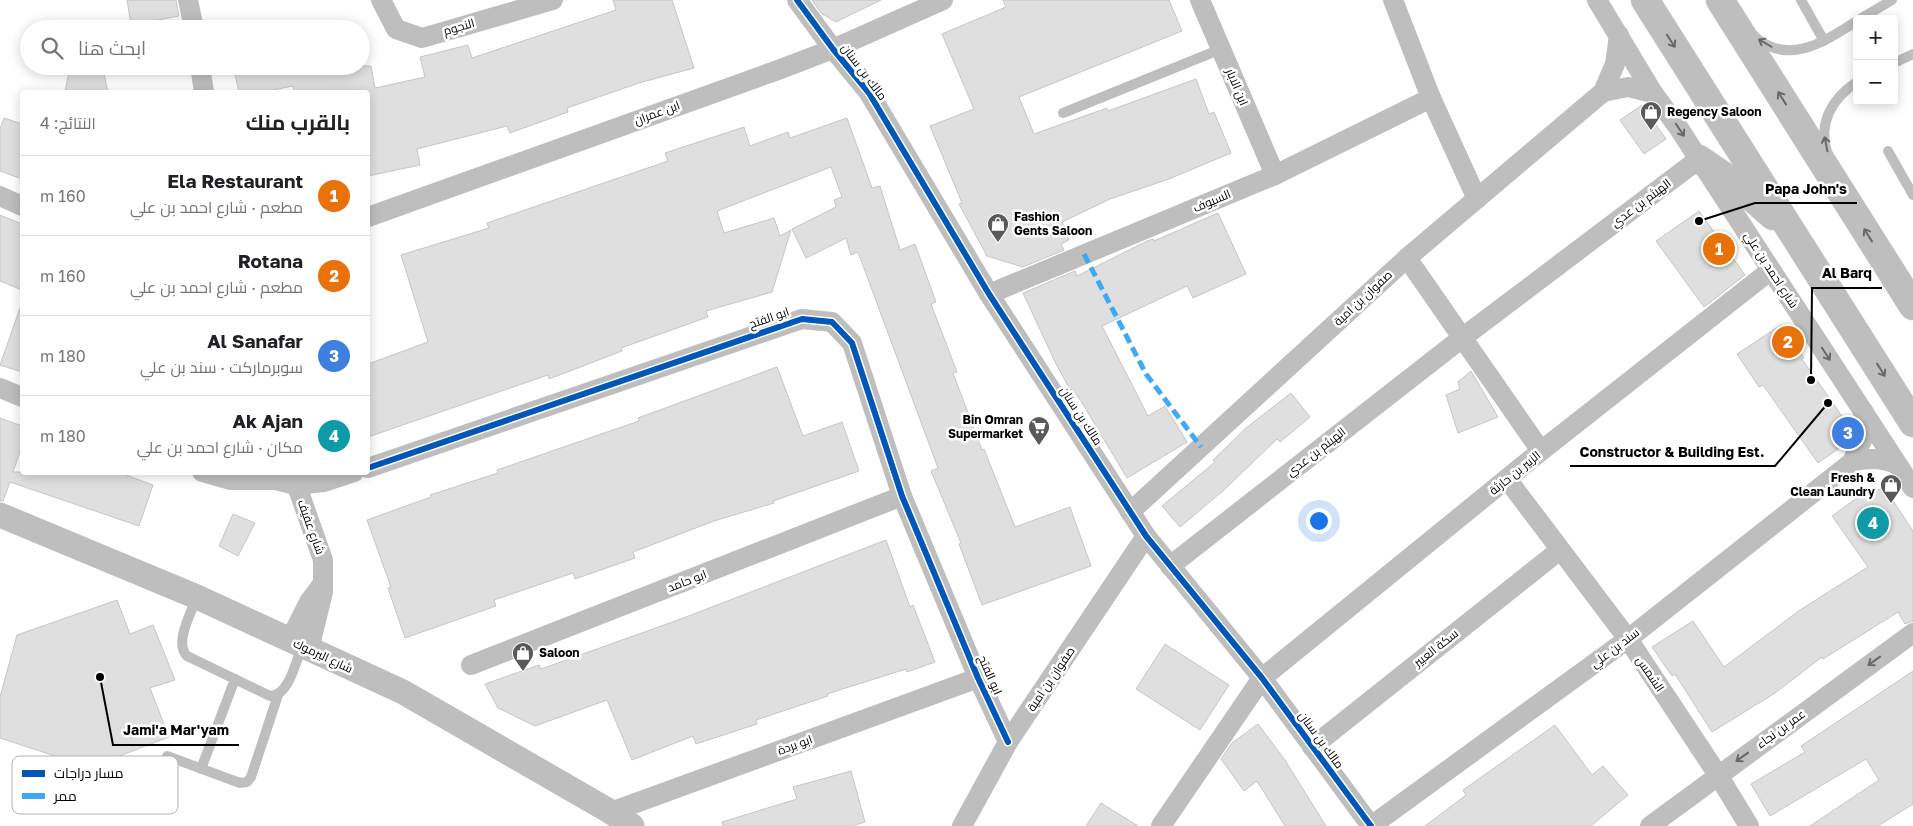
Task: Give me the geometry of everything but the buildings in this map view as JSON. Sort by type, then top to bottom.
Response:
[{"type":"main road","points":[[1645,0],[1913,423]]},
{"type":"main road","points":[[1724,6],[1913,306]]},
{"type":"main road","points":[[1699,160],[1740,187],[1798,239]]},
{"type":"street","points":[[188,0],[192,20]]},
{"type":"street","name":"النجوم","points":[[381,0],[396,29],[422,38],[553,0]]},
{"type":"street","name":"مالك بن سنان","points":[[797,0],[833,49],[869,92],[989,294],[1146,536],[1262,678],[1371,826]]},
{"type":"street","name":"ابن عمران","points":[[370,216],[833,49],[943,0]]},
{"type":"street","name":"ابن الابار","points":[[1200,0],[1275,175]]},
{"type":"street","points":[[1393,0],[1430,98],[1477,199]]},
{"type":"street","name":"شارع احمد بن علي","points":[[1597,0],[1653,93],[1699,160],[1913,488]]},
{"type":"street","name":"صفوان بن امية","points":[[1130,512],[1407,258],[1603,92],[1615,64],[1619,35]]},
{"type":"street","points":[[201,75],[204,90]]},
{"type":"street","name":"صفوان بن امية","points":[[1603,92],[1628,87],[1653,93]]},
{"type":"street","name":"السيوف","points":[[989,294],[1275,175],[1430,98]]},
{"type":"street","name":"الهيثم بن عدي","points":[[1170,566],[1462,338],[1699,160]]},
{"type":"street","points":[[0,196],[20,205]]},
{"type":"street","points":[[1407,258],[1542,451]]},
{"type":"street","name":"الزبير بن حارثة","points":[[1162,826],[1262,678],[1507,479],[1771,270]]},
{"type":"street","name":"ابو الفتح","points":[[370,467],[802,318],[832,322],[852,343],[902,496],[978,678],[1008,742]]},
{"type":"street","points":[[0,388],[20,396]]},
{"type":"street","name":"سند بن علي","points":[[1371,826],[1628,640],[1852,462],[1863,438],[1864,412]]},
{"type":"street","points":[[1852,462],[1871,458],[1890,461],[1898,465]]},
{"type":"street","points":[[212,475],[230,480],[294,479],[324,482],[345,475]]},
{"type":"street","name":"شارع عفيف","points":[[294,479],[320,549],[324,582],[322,601],[300,645]]},
{"type":"street","name":"الشمس","points":[[1507,479],[1628,640],[1718,775],[1749,826]]},
{"type":"street","name":"ابو حامد","points":[[471,665],[902,496]]},
{"type":"street","name":"شارع اليرموك","points":[[0,515],[196,597],[404,692],[632,826]]},
{"type":"street","name":"صفوان بن امية","points":[[962,826],[1008,742],[1146,536]]},
{"type":"street","name":"سكة العبير","points":[[1312,747],[1560,550]]},
{"type":"street","name":"عمر بن نجاء","points":[[1650,826],[1913,632]]},
{"type":"street","name":"ابو بردة","points":[[611,812],[978,678]]},
{"type":"lane","points":[[1801,0],[1824,41]]},
{"type":"lane","points":[[1867,15],[1892,0]]},
{"type":"lane","points":[[1724,6],[1761,42],[1774,48],[1788,51],[1802,50],[1824,41],[1853,23]]},
{"type":"lane","points":[[1063,113],[1221,49]]},
{"type":"lane","points":[[1898,61],[1913,54]]},
{"type":"lane","points":[[1840,191],[1825,146],[1824,128],[1831,105],[1853,86]]},
{"type":"lane","points":[[1888,151],[1913,195]]},
{"type":"lane","points":[[196,597],[182,642],[183,652],[270,696],[278,695]]},
{"type":"lane","points":[[178,760],[240,783],[250,780],[278,695],[284,690],[300,645]]},
{"type":"lane","points":[[201,769],[235,679]]},
{"type":"marked path","points":[[1084,254],[1146,374],[1201,447]]},
{"type":"cycle path","points":[[797,0],[833,49],[869,93],[989,294],[1146,536],[1262,678],[1371,826]]},
{"type":"cycle path","points":[[370,467],[802,319],[832,322],[852,343],[902,496],[978,678],[1008,742]]},
{"type":"place","name":"Regency Saloon","points":[[1651,131]]},
{"type":"place","name":"Papa John's","points":[[1699,221]]},
{"type":"place","name":"Fashion Gents Saloon","points":[[998,243]]},
{"type":"place","name":"Ela Restaurant","points":[[1719,249]]},
{"type":"place","name":"Rotana","points":[[1788,342]]},
{"type":"place","name":"Al Barq","points":[[1811,380]]},
{"type":"place","name":"Constructor & Building Est.","points":[[1828,403]]},
{"type":"place","name":"Al Sanafar","points":[[1848,433]]},
{"type":"place","name":"Bin Omran Supermarket","points":[[1039,446]]},
{"type":"place","name":"Fresh & Clean Laundry","points":[[1891,504]]},
{"type":"place","name":"Ak Ajan","points":[[1873,523]]},
{"type":"place","name":"Saloon","points":[[523,672]]},
{"type":"place","name":"Jami'a Mar'yam","points":[[100,677]]}]
